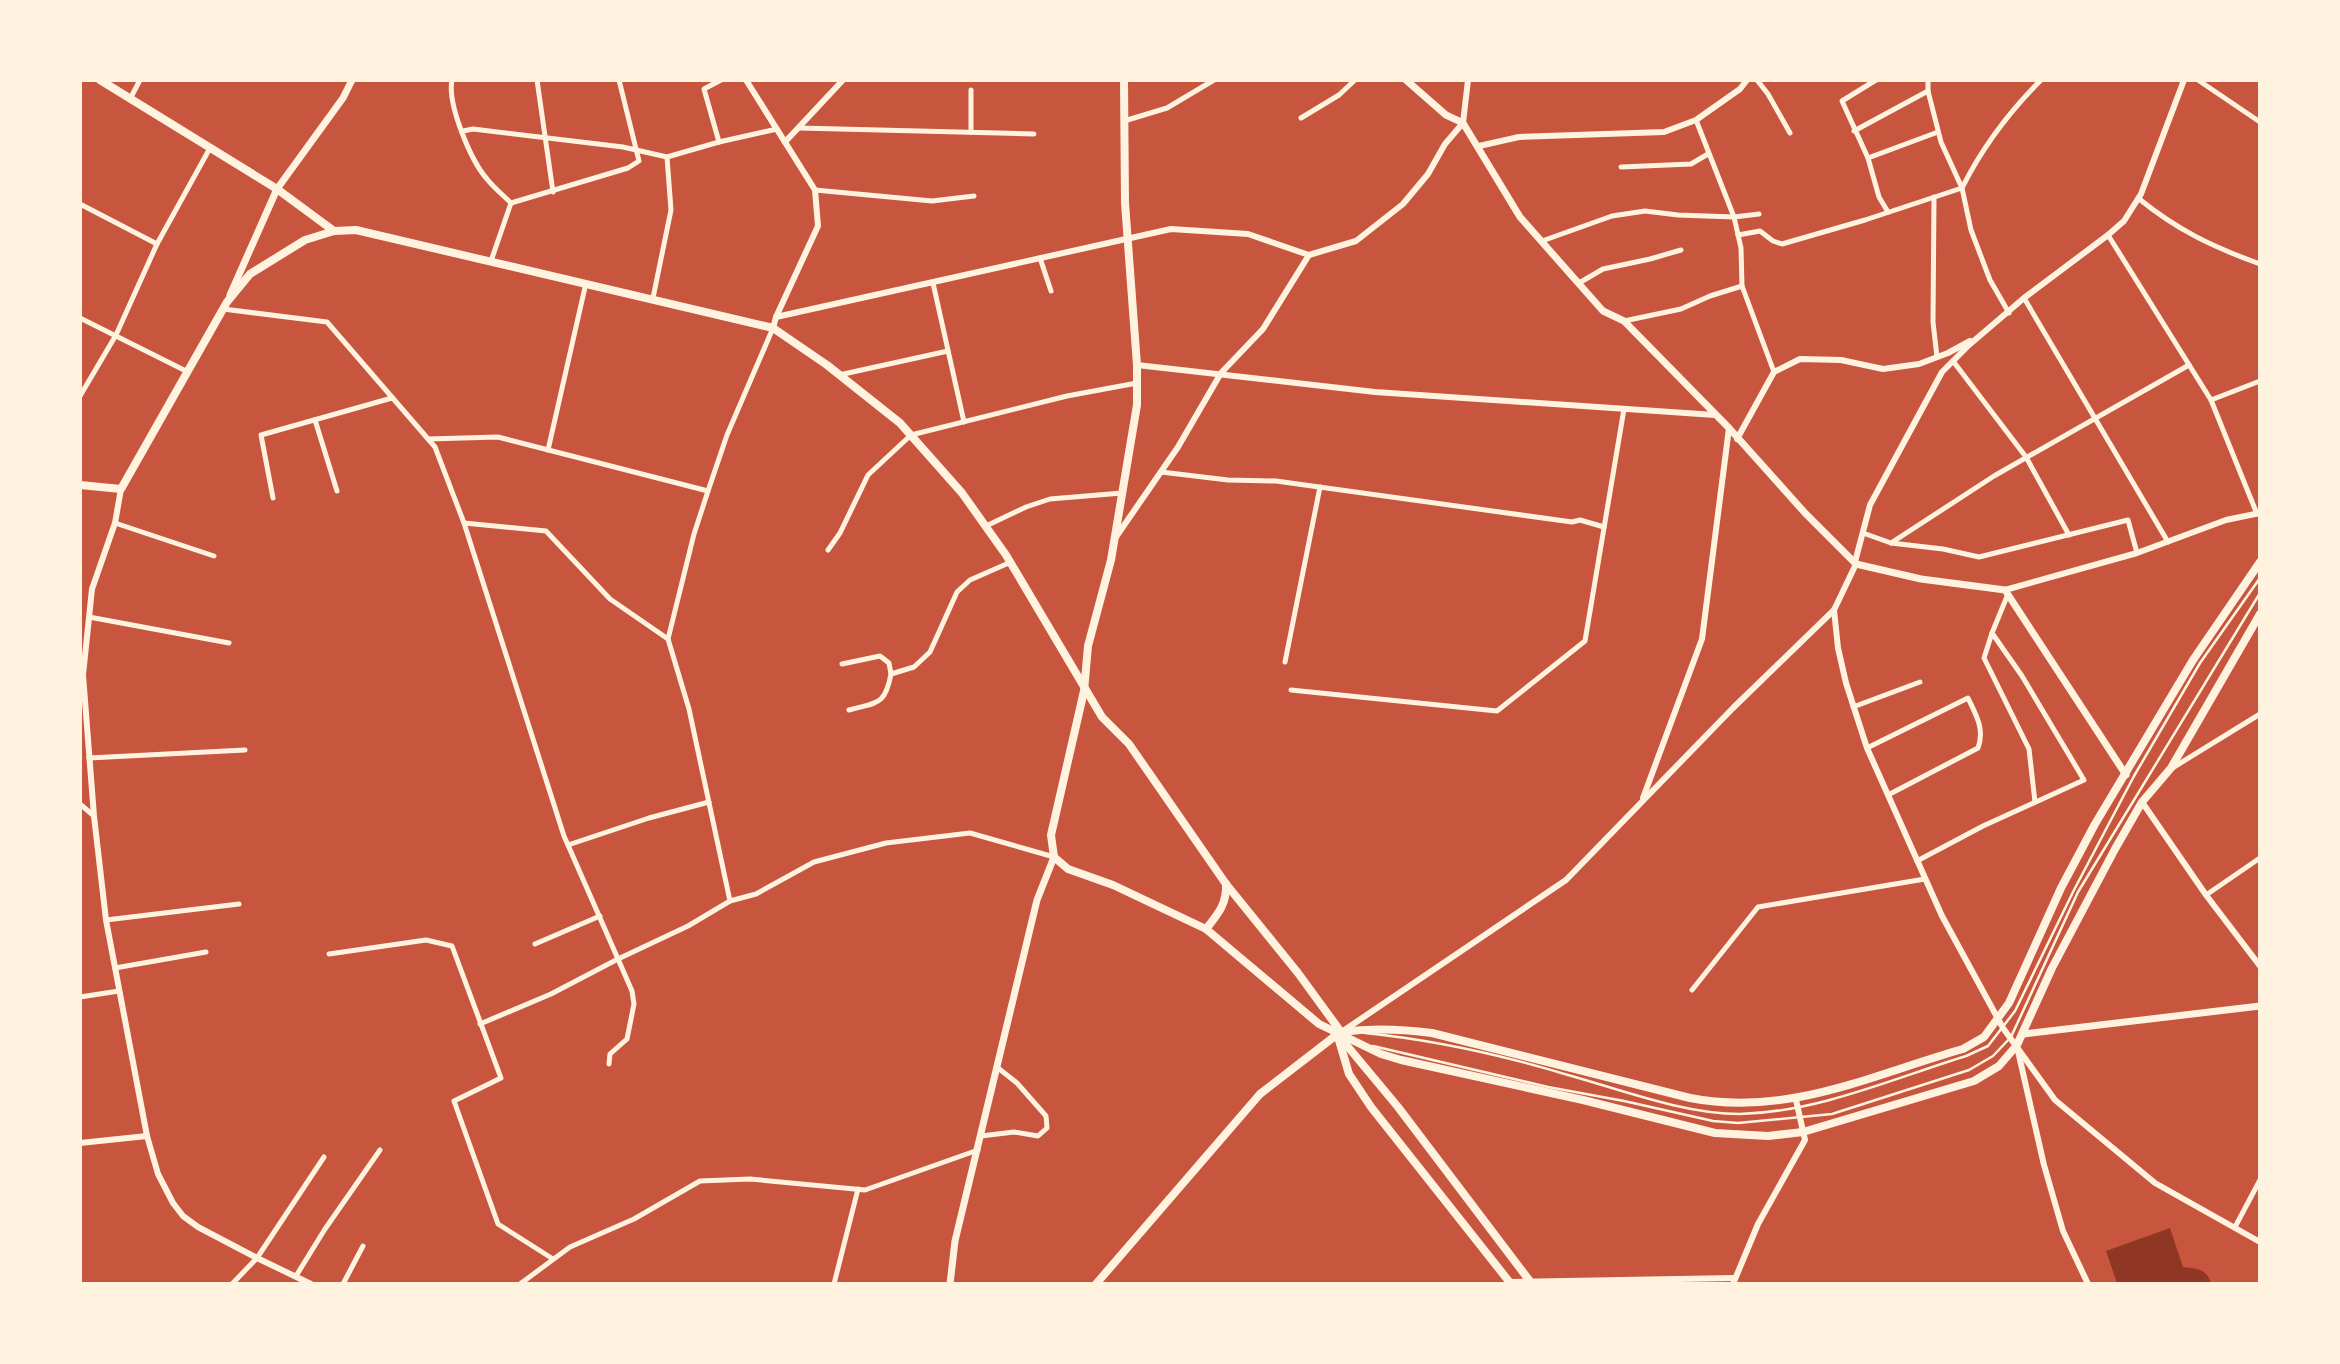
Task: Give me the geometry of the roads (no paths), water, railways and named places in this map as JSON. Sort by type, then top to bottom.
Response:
[{"type":"main road","points":[[100,80],[277,189],[334,231]]},
{"type":"main road","points":[[80,485],[121,489],[225,305],[277,189],[343,98],[352,80]]},
{"type":"main road","points":[[950,1283],[955,1241],[1037,900],[1054,857],[1051,835],[1084,691],[1088,646],[1114,540],[1137,405],[1137,365],[1127,239],[1124,80]]},
{"type":"main road","points":[[1406,80],[1446,115],[1463,123],[1520,217],[1603,311],[1624,321],[1856,564],[1921,579],[2006,592],[2126,775]]},
{"type":"main road","points":[[225,305],[250,274],[277,256],[305,240],[334,231],[356,230],[773,328],[839,375],[900,423],[962,493],[1011,562],[1102,718],[1129,744],[1226,884],[1298,973],[1339,1033],[1531,1282]]},
{"type":"main road","points":[[1096,1283],[1260,1094],[1339,1033],[1362,1029],[1401,1029],[1432,1033],[1714,1103],[1741,1104],[1797,1104],[1963,1049],[1984,1037],[2009,1003],[2060,888],[2095,824],[2193,660],[2259,562]]},
{"type":"main road","points":[[2024,1034],[2048,978],[2090,894],[2143,802],[2171,768],[2259,614]]},
{"type":"main road","points":[[1054,857],[1069,869],[1113,885],[1206,929],[1319,1024],[1401,1060],[1583,1100],[1715,1133],[1768,1136],[1803,1132],[1974,1081],[1999,1066],[2014,1041],[2024,1034],[2259,1006]]},
{"type":"main road","points":[[1206,929],[1221,911],[1226,897],[1226,884]]},
{"type":"main road","points":[[1339,1033],[1349,1074],[1371,1107],[1510,1283]]},
{"type":"street","points":[[130,99],[140,80]]},
{"type":"street","points":[[452,80],[458,123],[463,131],[464,141],[485,178],[511,203]]},
{"type":"street","points":[[537,80],[553,192]]},
{"type":"street","points":[[511,203],[628,168],[639,161],[619,80]]},
{"type":"street","points":[[719,142],[704,89],[721,80]]},
{"type":"street","points":[[730,901],[689,709],[668,639],[694,534],[727,435],[776,317],[818,226],[816,190],[746,80]]},
{"type":"street","points":[[785,142],[843,80]]},
{"type":"street","points":[[1124,121],[1167,108],[1214,80]]},
{"type":"street","points":[[1301,118],[1339,95],[1355,80]]},
{"type":"street","points":[[776,317],[1171,229],[1248,234],[1309,255],[1356,241],[1403,204],[1428,174],[1445,144],[1463,123],[1468,80]]},
{"type":"street","points":[[1479,146],[1519,137],[1664,132],[1696,120],[1740,89],[1747,80]]},
{"type":"street","points":[[1757,80],[1790,133]]},
{"type":"street","points":[[1876,80],[1842,101],[1868,158],[1879,197],[1888,212]]},
{"type":"street","points":[[1928,80],[1938,132],[1962,188],[1971,230],[1990,280],[2009,313]]},
{"type":"street","points":[[1738,236],[1760,231],[1782,244],[1962,188],[1979,156],[2041,80]]},
{"type":"street","points":[[1339,1033],[1566,880],[1733,708],[1834,610],[1856,564],[1870,505],[1942,372],[2024,298],[2108,236],[2124,221],[2138,198],[2184,80]]},
{"type":"street","points":[[2198,80],[2259,122]]},
{"type":"street","points":[[971,90],[971,132]]},
{"type":"street","points":[[1854,131],[1928,91]]},
{"type":"street","points":[[1696,120],[1734,217],[1742,286],[1774,372]]},
{"type":"street","points":[[799,128],[1034,134]]},
{"type":"street","points":[[463,131],[473,129],[623,147],[667,157],[719,142],[778,130]]},
{"type":"street","points":[[1868,158],[1938,132]]},
{"type":"street","points":[[80,397],[116,335],[158,244],[211,148]]},
{"type":"street","points":[[1621,167],[1691,164],[1709,154]]},
{"type":"street","points":[[653,298],[671,211],[667,157]]},
{"type":"street","points":[[816,190],[932,201],[974,196]]},
{"type":"street","points":[[1934,197],[1933,322],[1937,357]]},
{"type":"street","points":[[2138,198],[2166,221],[2211,246],[2259,264]]},
{"type":"street","points":[[491,261],[511,203]]},
{"type":"street","points":[[80,204],[158,244]]},
{"type":"street","points":[[1542,241],[1612,216],[1646,211],[1734,217],[1759,214]]},
{"type":"street","points":[[2035,802],[2029,749],[1984,658],[2006,592],[2137,554],[2226,520],[2258,513],[2211,400],[2131,268],[2108,236]]},
{"type":"street","points":[[1579,283],[1603,269],[1681,250]]},
{"type":"street","points":[[1114,540],[1178,447],[1221,373],[1263,329],[1309,255]]},
{"type":"street","points":[[1040,258],[1051,291]]},
{"type":"street","points":[[548,450],[586,283]]},
{"type":"street","points":[[933,283],[964,422]]},
{"type":"street","points":[[1624,321],[1681,309],[1742,286]]},
{"type":"street","points":[[2024,298],[2168,542]]},
{"type":"street","points":[[225,305],[327,322],[435,447],[464,523],[568,845],[632,991],[634,1004],[627,1039],[610,1054],[609,1064]]},
{"type":"street","points":[[80,318],[188,372]]},
{"type":"street","points":[[1737,439],[1774,372],[1800,359],[1841,360],[1883,369],[1919,364],[1984,333]]},
{"type":"street","points":[[839,375],[948,351]]},
{"type":"street","points":[[1953,361],[2026,457],[2069,535]]},
{"type":"street","points":[[1137,365],[1375,392],[1716,415]]},
{"type":"street","points":[[1891,543],[2026,457],[2189,365]]},
{"type":"street","points":[[2211,400],[2259,381]]},
{"type":"street","points":[[828,550],[840,533],[868,475],[911,435],[1067,396],[1137,383]]},
{"type":"street","points":[[273,498],[261,435],[392,398]]},
{"type":"street","points":[[1291,690],[1497,711],[1585,641],[1624,409]]},
{"type":"street","points":[[315,420],[337,491]]},
{"type":"street","points":[[1641,803],[1702,639],[1729,428]]},
{"type":"street","points":[[428,439],[498,437],[708,491]]},
{"type":"street","points":[[1161,472],[1228,480],[1276,481],[1572,522],[1580,520],[1604,527]]},
{"type":"street","points":[[1285,662],[1320,487]]},
{"type":"street","points":[[121,489],[115,523],[92,589],[82,677],[106,920],[147,1136],[158,1174],[183,1216],[198,1227],[257,1258],[311,1283]]},
{"type":"street","points":[[986,526],[1050,499],[1122,493]]},
{"type":"street","points":[[1863,533],[1891,543],[1943,549],[1979,557],[2129,520],[2137,554]]},
{"type":"street","points":[[115,523],[214,556]]},
{"type":"street","points":[[464,523],[546,531],[610,598],[668,639]]},
{"type":"street","points":[[891,674],[914,667],[930,652],[957,592],[970,580],[1011,562]]},
{"type":"street","points":[[1834,610],[1838,648],[1867,748],[1942,916],[2003,1028],[2055,1100],[2075,1117],[2155,1183],[2259,1242]]},
{"type":"street","points":[[89,617],[229,643]]},
{"type":"street","points":[[1917,861],[1983,826],[2084,780],[2028,685],[1992,633]]},
{"type":"street","points":[[842,664],[880,656],[889,663],[891,674],[887,694],[878,702],[849,710]]},
{"type":"street","points":[[1853,707],[1920,682]]},
{"type":"street","points":[[1867,748],[1968,698],[1980,725],[1981,740],[1978,748],[1888,795]]},
{"type":"street","points":[[2171,768],[2259,714]]},
{"type":"street","points":[[89,758],[245,750]]},
{"type":"street","points":[[568,845],[649,818],[709,802]]},
{"type":"street","points":[[2143,802],[2206,895],[2259,966]]},
{"type":"street","points":[[80,804],[94,816]]},
{"type":"street","points":[[480,1024],[551,994],[688,926],[730,901],[757,894],[814,862],[886,843],[970,833],[1054,857]]},
{"type":"street","points":[[2206,895],[2259,858]]},
{"type":"street","points":[[1692,990],[1758,907],[1925,879]]},
{"type":"street","points":[[106,920],[239,904]]},
{"type":"street","points":[[535,944],[600,916]]},
{"type":"street","points":[[329,954],[426,940],[452,946],[501,1078],[454,1101],[498,1224],[553,1259]]},
{"type":"street","points":[[115,968],[206,952]]},
{"type":"street","points":[[80,997],[119,991]]},
{"type":"street","points":[[2014,1041],[2063,1231],[2088,1283]]},
{"type":"street","points":[[981,1136],[1014,1132],[1038,1136],[1047,1128],[1046,1116],[1017,1083],[998,1068]]},
{"type":"street","points":[[1510,1283],[1733,1281],[1758,1224],[1805,1140],[1797,1104]]},
{"type":"street","points":[[80,1143],[147,1136]]},
{"type":"street","points":[[296,1276],[380,1150]]},
{"type":"street","points":[[520,1283],[570,1247],[634,1219],[700,1181],[750,1179],[865,1190],[978,1150]]},
{"type":"street","points":[[232,1283],[257,1258],[324,1157]]},
{"type":"street","points":[[2235,1227],[2259,1180]]},
{"type":"street","points":[[834,1283],[858,1189]]},
{"type":"street","points":[[342,1283],[363,1246]]},
{"type":"lane","points":[[1339,1033],[1430,1040],[1712,1113],[1740,1114],[1797,1104],[1966,1056],[1988,1046],[2015,1011],[2134,776],[2200,663],[2259,578]]},
{"type":"lane","points":[[1339,1033],[1383,1049],[1548,1087],[1713,1121],[1738,1123],[1832,1114],[1969,1070],[2014,1041],[2078,892],[2259,593]]}]
